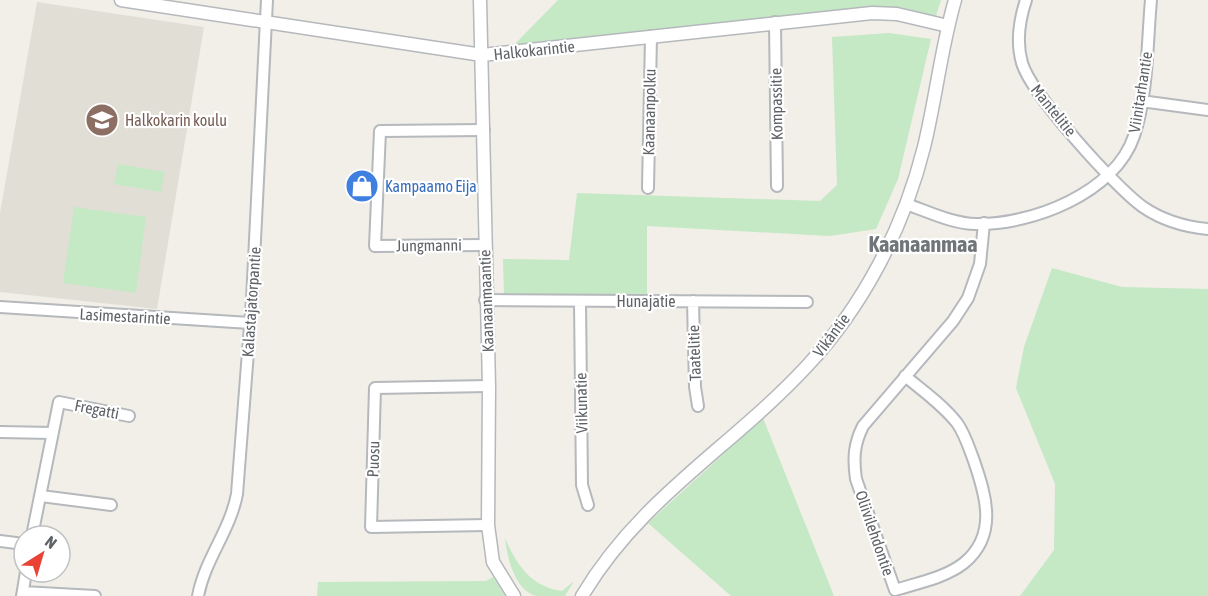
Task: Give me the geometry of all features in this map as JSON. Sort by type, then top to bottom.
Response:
[{"type":"street","name":"Halkokarintie","points":[[122,0],[482,55],[775,22],[886,14],[948,26]]},
{"type":"street","name":"Kalastajatorpantie","points":[[198,596],[206,567],[234,513],[237,494],[250,323],[267,0]]},
{"type":"street","name":"Kaanaanmaantie","points":[[480,0],[484,130],[485,300],[489,386],[488,525],[493,562],[514,596]]},
{"type":"street","name":"Vikåntie","points":[[582,596],[603,565],[653,504],[809,364],[839,327],[873,276],[906,204],[924,146],[955,0]]},
{"type":"street","name":"Mantelitie","points":[[1026,0],[1018,42],[1027,76],[1047,104],[1108,174],[1144,208],[1174,223],[1208,229]]},
{"type":"street","name":"Viinitarhantie","points":[[906,204],[964,222],[984,224],[1063,206],[1082,196],[1108,174],[1128,149],[1139,117],[1151,0]]},
{"type":"street","name":"Kompassitie","points":[[775,22],[777,186]]},
{"type":"street","name":"Kaanaanpolku","points":[[648,188],[651,36]]},
{"type":"street","points":[[1141,101],[1208,110]]},
{"type":"street","name":"Jungmanni","points":[[484,130],[380,131],[375,246],[485,245]]},
{"type":"street","name":"Oliivilehdontie","points":[[905,376],[945,410],[962,430],[986,495],[988,516],[981,541],[965,561],[943,574],[895,590],[856,478],[853,460],[855,446],[863,426],[905,376],[953,321],[968,298],[980,264],[984,224]]},
{"type":"street","name":"Hunajatie","points":[[485,300],[807,302]]},
{"type":"street","name":"Viikunatie","points":[[580,301],[582,485],[588,505]]},
{"type":"street","name":"Taatelitie","points":[[693,301],[695,387],[698,406]]},
{"type":"street","name":"Lasimestarintie","points":[[0,307],[250,323]]},
{"type":"street","name":"Puosu","points":[[488,525],[371,527],[375,388],[489,386]]},
{"type":"street","name":"Fregatti","points":[[35,524],[59,402],[129,416]]},
{"type":"street","points":[[0,432],[52,433]]},
{"type":"street","points":[[41,496],[111,505]]},
{"type":"street","points":[[22,594],[95,596]]},
{"type":"shaded area","name":"Halkokarin koulu","points":[[37,2],[204,27],[157,309],[0,292],[0,213]]},
{"type":"green space","points":[[558,0],[941,0],[936,16],[900,7],[512,47]]},
{"type":"green space","points":[[889,33],[931,39],[898,179],[876,229],[830,236],[647,226],[647,295],[504,297],[503,259],[569,260],[577,193],[820,201],[837,185],[832,37]]},
{"type":"green space","points":[[118,164],[165,172],[161,192],[114,184]]},
{"type":"green space","points":[[74,207],[146,217],[136,293],[63,283]]},
{"type":"green space","points":[[1052,268],[1122,287],[1208,289],[1208,596],[1020,596],[1054,550],[1055,484],[1016,388],[1024,347]]},
{"type":"green space","points":[[763,418],[834,596],[731,596],[648,523]]},
{"type":"green space","points":[[505,538],[514,557],[526,573],[542,585],[562,591],[574,581],[565,596],[536,596],[528,593],[513,571]]},
{"type":"green space","points":[[493,577],[505,596],[317,596],[318,582],[486,581]]},
{"type":"place","name":"Halkokarin koulu","points":[[102,120]]},
{"type":"place","name":"Kampaamo Eija","points":[[362,186]]},
{"type":"district","name":"Kaanaanmaa","points":[[923,244]]}]
